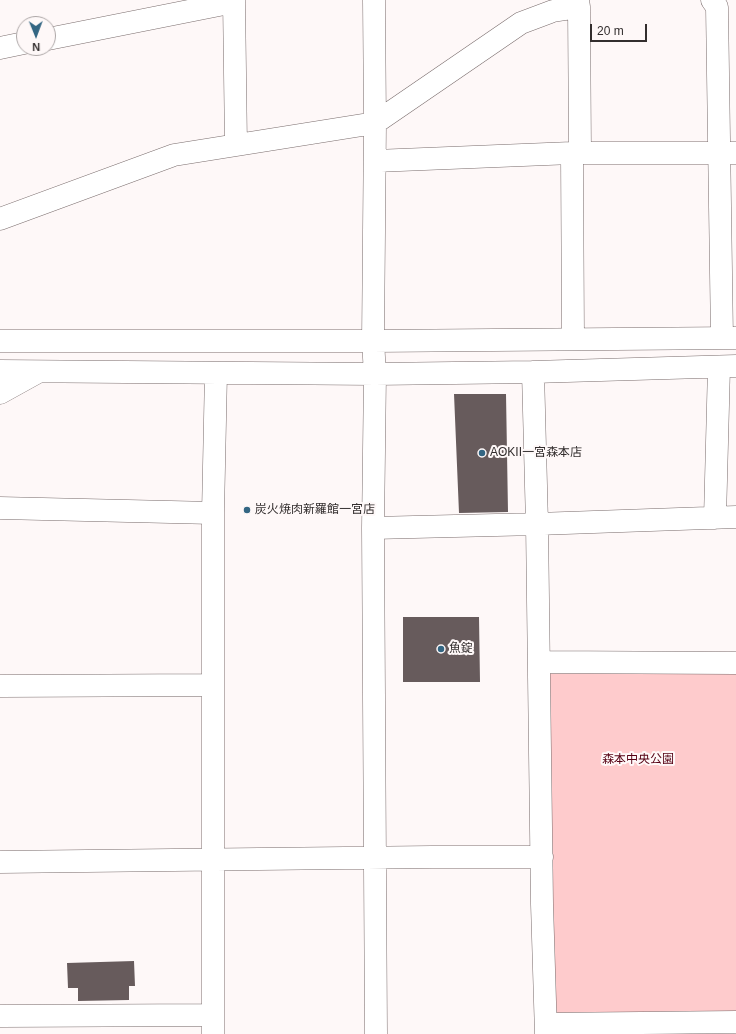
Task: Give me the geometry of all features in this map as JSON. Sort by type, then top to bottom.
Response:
[{"type":"street","points":[[374,0],[375,161],[373,341],[375,374],[373,528],[376,1034]]},
{"type":"street","points":[[56,36],[234,1],[236,145]]},
{"type":"street","points":[[0,340],[373,341],[729,338],[728,153],[720,2]]},
{"type":"street","points":[[0,219],[174,155],[375,123],[520,23],[553,6],[578,3],[573,339]]},
{"type":"street","points":[[0,48],[16,45]]},
{"type":"street","points":[[375,161],[576,153],[728,153]]},
{"type":"street","points":[[0,371],[375,374],[728,367],[715,518]]},
{"type":"street","points":[[0,393],[39,372]]},
{"type":"street","points":[[533,372],[546,1029],[736,1022]]},
{"type":"street","points":[[0,1016],[213,1024],[213,514],[216,373]]},
{"type":"street","points":[[0,508],[213,514]]},
{"type":"street","points":[[373,528],[736,517]]},
{"type":"street","points":[[539,662],[736,663]]},
{"type":"street","points":[[0,686],[213,685]]},
{"type":"street","points":[[0,862],[542,857]]},
{"type":"green space","name":"森本中央公園","points":[[539,662],[736,663],[736,1022],[546,1024]]},
{"type":"building","name":"AOKII一宮森本店","points":[[454,394],[506,394],[508,512],[459,513]]},
{"type":"building","name":"魚錠","points":[[403,617],[479,617],[480,682],[403,682]]},
{"type":"building","points":[[134,961],[135,986],[129,986],[129,1000],[78,1001],[78,988],[68,988],[67,963]]},
{"type":"place","name":"AOKII一宮森本店","points":[[482,453]]},
{"type":"place","name":"炭火焼肉新羅館一宮店","points":[[247,510]]},
{"type":"place","name":"魚錠","points":[[441,649]]}]
